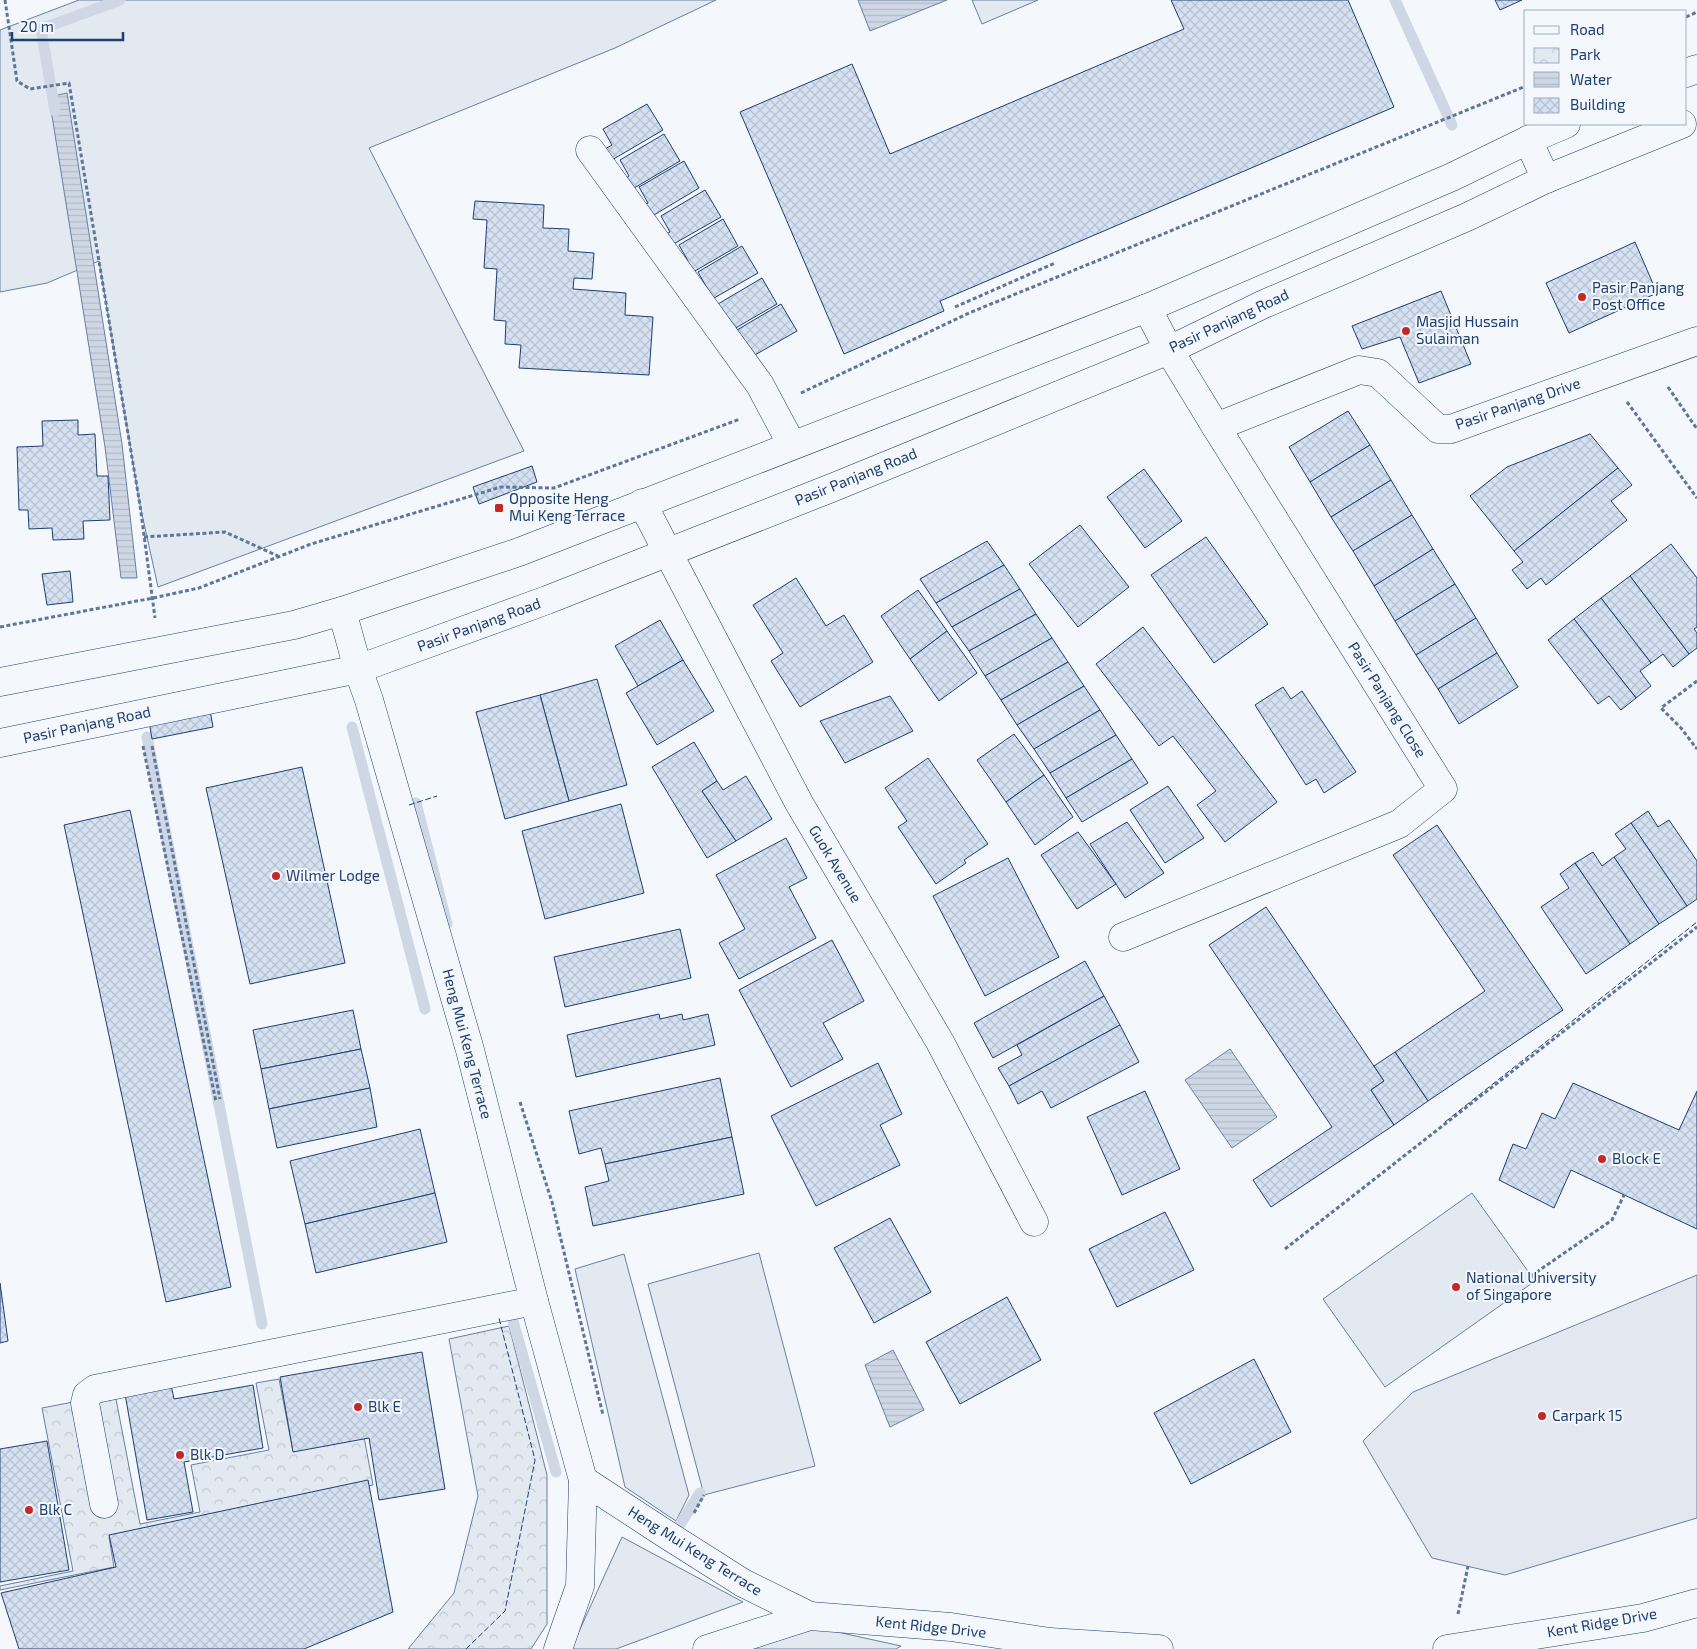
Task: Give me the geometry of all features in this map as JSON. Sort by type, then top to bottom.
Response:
[{"type":"street","points":[[0,682],[294,625],[519,552],[1147,308],[1452,177],[1564,125]]},
{"type":"street","name":"Pasir Panjang Road","points":[[0,743],[358,669],[547,600],[844,483],[1169,350],[1264,304],[1467,217],[1546,179],[1680,125]]},
{"type":"street","points":[[1528,140],[1546,179]]},
{"type":"street","points":[[590,150],[760,385],[792,445]]},
{"type":"street","name":"Pasir Panjang Close","points":[[1123,937],[1399,824],[1443,789],[1216,427],[1169,350],[1147,308]]},
{"type":"street","name":"Pasir Panjang Drive","points":[[1216,427],[1359,370],[1378,373],[1438,428],[1451,429],[1697,341]]},
{"type":"street","name":"Guok Avenue","points":[[642,503],[798,803],[940,1042],[1034,1222]]},
{"type":"street","name":"Heng Mui Keng Terrace","points":[[342,611],[470,1050],[534,1301],[583,1480],[580,1586],[558,1649]]},
{"type":"street","points":[[104,1504],[85,1403],[87,1395],[95,1389],[534,1301]]},
{"type":"street","name":"Heng Mui Keng Terrace","points":[[583,1480],[661,1532],[744,1583],[810,1616]]},
{"type":"street","name":"Kent Ridge Drive","points":[[1447,1649],[1643,1618],[1697,1603]]},
{"type":"street","name":"Kent Ridge Drive","points":[[707,1649],[810,1616],[951,1627],[985,1641],[1049,1646],[1159,1649]]},
{"type":"street","points":[[1553,1649],[1577,1629]]},
{"type":"path","points":[[5,0],[17,81],[30,89],[69,83],[140,505],[153,598]]},
{"type":"path","points":[[955,307],[1055,263]]},
{"type":"path","points":[[1663,380],[1697,429]]},
{"type":"path","points":[[1622,395],[1697,498]]},
{"type":"path","points":[[144,537],[225,532],[279,556]]},
{"type":"path","points":[[1697,681],[1661,708],[1697,747]]},
{"type":"path","points":[[154,758],[220,1099]]},
{"type":"path","points":[[147,759],[216,1102]]},
{"type":"path","points":[[1284,1250],[1697,928]]},
{"type":"path","points":[[1531,1276],[1612,1220],[1624,1195]]},
{"type":"path","points":[[1456,1623],[1468,1566]]},
{"type":"green space","points":[[79,0],[716,0],[615,48],[369,148],[524,451],[158,587],[140,505],[99,261],[47,283],[0,292],[0,30]]},
{"type":"green space","points":[[972,0],[1038,0],[982,24]]},
{"type":"green space","points":[[1472,1193],[1535,1281],[1385,1387],[1323,1299]]},
{"type":"green space","points":[[759,1253],[815,1466],[704,1495],[648,1284]]},
{"type":"green space","points":[[624,1254],[689,1495],[676,1521],[625,1487],[575,1269]]},
{"type":"green space","points":[[509,1326],[547,1475],[547,1624],[531,1649],[408,1649],[454,1593],[478,1496],[449,1339]]},
{"type":"green space","points":[[279,1379],[293,1451],[364,1437],[373,1485],[109,1537],[114,1567],[0,1590],[0,1586],[73,1571],[42,1408],[115,1394],[140,1524],[200,1512],[191,1465],[269,1450],[256,1383]]},
{"type":"green space","points":[[622,1537],[743,1602],[616,1649],[571,1649]]},
{"type":"green space","points":[[810,1626],[901,1646],[896,1649],[737,1649]]},
{"type":"shaded area","name":"Carpark 15","points":[[1697,1275],[1697,1518],[1505,1575],[1432,1558],[1363,1441],[1413,1392]]},
{"type":"water","points":[[858,0],[947,0],[870,31]]},
{"type":"water","points":[[67,93],[122,444],[137,578],[121,578],[105,447],[49,97]]},
{"type":"water","points":[[1230,1049],[1277,1117],[1232,1148],[1185,1080]]},
{"type":"water","points":[[893,1350],[924,1410],[890,1427],[865,1365]]},
{"type":"building","points":[[1171,0],[1348,0],[1394,107],[940,301],[944,311],[844,354],[740,112],[852,64],[890,154],[1184,29]]},
{"type":"building","points":[[1495,0],[1522,0],[1500,10]]},
{"type":"building","points":[[647,104],[663,130],[612,160],[605,149],[612,145],[603,129]]},
{"type":"building","points":[[664,134],[680,161],[629,191],[623,180],[629,176],[620,160]]},
{"type":"building","points":[[684,161],[699,188],[649,218],[642,207],[648,203],[639,187]]},
{"type":"building","points":[[705,190],[721,217],[670,246],[664,235],[670,232],[661,216]]},
{"type":"building","points":[[475,201],[544,205],[543,228],[569,229],[568,251],[594,253],[592,279],[574,278],[573,289],[626,293],[625,315],[653,317],[649,375],[519,368],[521,345],[505,344],[506,321],[494,320],[497,269],[484,268],[487,220],[473,219]]},
{"type":"building","points":[[723,219],[738,246],[688,275],[681,264],[688,261],[679,245]]},
{"type":"building","points":[[1635,242],[1657,293],[1569,333],[1546,283]]},
{"type":"building","points":[[742,246],[758,273],[707,302],[701,291],[707,288],[698,272]]},
{"type":"building","points":[[762,278],[777,304],[727,333],[718,304]]},
{"type":"building","name":"Masjid Hussain Sulaiman","points":[[1441,291],[1471,364],[1419,383],[1400,337],[1362,349],[1352,326]]},
{"type":"building","points":[[781,304],[797,331],[746,360],[737,330]]},
{"type":"building","points":[[1348,411],[1370,445],[1310,482],[1289,447]]},
{"type":"building","points":[[78,420],[78,435],[95,434],[97,476],[108,476],[110,520],[83,521],[84,539],[53,540],[52,528],[29,529],[28,510],[19,510],[17,447],[43,446],[42,421]]},
{"type":"building","points":[[1590,434],[1618,468],[1514,551],[1470,496],[1507,467]]},
{"type":"building","points":[[1370,445],[1391,480],[1331,517],[1310,482]]},
{"type":"building","points":[[532,466],[537,482],[479,504],[473,487]]},
{"type":"building","points":[[1618,468],[1632,485],[1611,501],[1627,520],[1546,585],[1541,578],[1527,589],[1512,570],[1523,562],[1514,551]]},
{"type":"building","points":[[1144,469],[1182,521],[1145,548],[1107,497]]},
{"type":"building","points":[[1391,480],[1412,515],[1353,551],[1331,517]]},
{"type":"building","points":[[1412,515],[1433,549],[1374,586],[1353,551]]},
{"type":"building","points":[[1080,525],[1129,587],[1078,627],[1029,564]]},
{"type":"building","points":[[1206,537],[1268,624],[1214,663],[1151,575]]},
{"type":"building","points":[[987,541],[1004,565],[936,603],[920,579]]},
{"type":"building","points":[[1671,544],[1697,578],[1697,627],[1694,629],[1697,633],[1697,648],[1689,654],[1630,576]]},
{"type":"building","points":[[1433,549],[1455,584],[1395,621],[1374,586]]},
{"type":"building","points":[[1004,565],[1020,589],[952,627],[936,603]]},
{"type":"building","points":[[70,571],[73,602],[47,605],[42,574]]},
{"type":"building","points":[[1630,576],[1689,654],[1673,667],[1663,654],[1651,663],[1601,598]]},
{"type":"building","points":[[796,578],[826,626],[844,615],[873,662],[800,707],[771,661],[783,653],[753,605]]},
{"type":"building","points":[[1455,584],[1476,618],[1416,655],[1395,621]]},
{"type":"building","points":[[1020,589],[1036,614],[969,651],[952,627]]},
{"type":"building","points":[[918,590],[947,631],[910,659],[881,616]]},
{"type":"building","points":[[1601,598],[1651,663],[1640,671],[1651,686],[1636,698],[1574,619]]},
{"type":"building","points":[[1036,614],[1052,638],[985,676],[969,651]]},
{"type":"building","points":[[1476,618],[1497,653],[1438,689],[1416,655]]},
{"type":"building","points":[[1574,619],[1636,698],[1621,710],[1609,696],[1598,704],[1548,640]]},
{"type":"building","points":[[660,620],[683,660],[638,686],[615,646]]},
{"type":"building","points":[[1143,627],[1277,802],[1225,842],[1197,805],[1216,791],[1173,736],[1159,746],[1096,664]]},
{"type":"building","points":[[947,631],[977,673],[939,701],[910,659]]},
{"type":"building","points":[[1052,638],[1068,662],[1001,700],[985,676]]},
{"type":"building","points":[[1497,653],[1518,687],[1459,724],[1438,689]]},
{"type":"building","points":[[683,660],[714,711],[657,745],[626,693]]},
{"type":"building","points":[[1068,662],[1084,686],[1017,725],[1001,700]]},
{"type":"building","points":[[597,679],[627,785],[569,801],[540,695]]},
{"type":"building","points":[[1084,686],[1100,710],[1034,749],[1017,725]]},
{"type":"building","points":[[1283,687],[1291,699],[1302,691],[1356,772],[1324,793],[1316,779],[1306,785],[1255,705]]},
{"type":"building","points":[[540,695],[569,801],[505,819],[476,712]]},
{"type":"building","points":[[890,696],[913,731],[845,763],[820,721]]},
{"type":"building","points":[[210,710],[213,727],[152,739],[149,721]]},
{"type":"building","points":[[1100,710],[1116,735],[1050,773],[1034,749]]},
{"type":"building","points":[[1014,734],[1044,775],[1006,802],[977,760]]},
{"type":"building","points":[[1116,735],[1132,759],[1066,798],[1050,773]]},
{"type":"building","points":[[694,742],[717,781],[702,791],[736,841],[707,858],[652,767]]},
{"type":"building","points":[[928,758],[988,844],[964,860],[966,863],[936,884],[898,827],[907,821],[885,788]]},
{"type":"building","points":[[1132,759],[1148,783],[1082,822],[1066,798]]},
{"type":"building","name":"Wilmer Lodge","points":[[302,767],[345,963],[250,984],[206,788]]},
{"type":"building","points":[[1044,775],[1073,817],[1035,845],[1006,802]]},
{"type":"building","points":[[746,776],[772,819],[736,841],[702,791],[717,781],[723,790]]},
{"type":"building","points":[[1168,786],[1204,838],[1165,863],[1130,810]]},
{"type":"building","points":[[621,804],[644,893],[545,919],[522,831]]},
{"type":"building","points":[[130,810],[231,1287],[166,1302],[64,825]]},
{"type":"building","points":[[1648,811],[1658,827],[1669,820],[1697,861],[1697,899],[1687,906],[1631,823]]},
{"type":"building","points":[[1127,822],[1164,873],[1125,898],[1090,844]]},
{"type":"building","points":[[1631,823],[1687,906],[1659,924],[1614,857],[1626,849],[1615,834]]},
{"type":"building","points":[[1437,825],[1563,1010],[1428,1101],[1395,1052],[1485,991],[1393,855]]},
{"type":"building","points":[[1078,832],[1116,884],[1077,909],[1041,855]]},
{"type":"building","points":[[786,838],[807,878],[789,887],[816,938],[739,979],[719,943],[745,929],[716,875]]},
{"type":"building","points":[[1593,852],[1602,866],[1614,857],[1659,924],[1630,944],[1575,863]]},
{"type":"building","points":[[1008,858],[1059,957],[985,996],[933,896]]},
{"type":"building","points":[[1575,863],[1630,944],[1586,974],[1541,907],[1569,888],[1560,874]]},
{"type":"building","points":[[1266,907],[1384,1081],[1371,1090],[1394,1125],[1271,1207],[1253,1180],[1332,1127],[1209,945]]},
{"type":"building","points":[[680,929],[691,978],[565,1007],[554,957]]},
{"type":"building","points":[[832,940],[864,1001],[823,1023],[843,1059],[791,1087],[739,990]]},
{"type":"building","points":[[1085,961],[1104,996],[993,1058],[974,1023]]},
{"type":"building","points":[[1104,996],[1120,1025],[1009,1086],[998,1068],[1022,1055],[1017,1045]]},
{"type":"building","points":[[353,1010],[361,1049],[261,1069],[253,1030]]},
{"type":"building","points":[[659,1014],[660,1019],[682,1014],[683,1020],[708,1014],[715,1045],[576,1077],[567,1035]]},
{"type":"building","points":[[1120,1025],[1139,1062],[1051,1108],[1042,1091],[1018,1104],[1009,1086]]},
{"type":"building","points":[[361,1049],[370,1088],[269,1109],[261,1069]]},
{"type":"building","points":[[1395,1052],[1428,1101],[1394,1125],[1371,1090],[1384,1081],[1374,1066]]},
{"type":"building","points":[[878,1063],[902,1114],[880,1125],[900,1165],[816,1206],[771,1116]]},
{"type":"building","points":[[720,1078],[732,1137],[605,1164],[601,1148],[579,1154],[569,1111]]},
{"type":"building","name":"Block E","points":[[1573,1083],[1679,1130],[1697,1091],[1697,1229],[1571,1170],[1554,1208],[1499,1180],[1513,1144],[1526,1149],[1542,1113],[1555,1119]]},
{"type":"building","points":[[370,1088],[377,1127],[277,1148],[269,1109]]},
{"type":"building","points":[[1145,1091],[1180,1169],[1122,1195],[1087,1117]]},
{"type":"building","points":[[420,1129],[435,1193],[305,1224],[290,1161]]},
{"type":"building","points":[[732,1137],[744,1194],[593,1226],[585,1187],[609,1181],[605,1164]]},
{"type":"building","points":[[435,1193],[447,1242],[316,1273],[305,1224]]},
{"type":"building","points":[[1165,1212],[1194,1270],[1117,1307],[1089,1249]]},
{"type":"building","points":[[890,1218],[931,1292],[874,1323],[834,1248]]},
{"type":"building","points":[[0,1283],[8,1341],[0,1343]]},
{"type":"building","points":[[1007,1297],[1041,1360],[960,1404],[926,1342]]},
{"type":"building","name":"Blk E","points":[[422,1352],[445,1489],[379,1500],[369,1438],[293,1452],[280,1377]]},
{"type":"building","points":[[1254,1359],[1291,1432],[1191,1484],[1154,1413]]},
{"type":"building","name":"Blk D","points":[[170,1380],[174,1399],[253,1385],[263,1448],[184,1462],[193,1512],[147,1520],[124,1388]]},
{"type":"building","name":"Blk C","points":[[47,1441],[69,1570],[0,1582],[0,1449]]},
{"type":"building","points":[[368,1480],[393,1612],[304,1649],[19,1649],[1,1593],[116,1567],[109,1535]]},
{"type":"waterway","points":[[55,111],[41,29],[120,0]]},
{"type":"waterway","points":[[1395,0],[1452,125]]},
{"type":"waterway","points":[[352,727],[425,1009]]},
{"type":"waterway","points":[[147,737],[262,1324]]},
{"type":"waterway","points":[[416,803],[447,924]]},
{"type":"waterway","points":[[513,1321],[556,1472]]},
{"type":"waterway","points":[[679,1526],[700,1493]]},
{"type":"fence","points":[[409,805],[437,796]]},
{"type":"fence","points":[[1445,1122],[1697,922]]},
{"type":"fence","points":[[466,1649],[505,1611],[535,1460],[499,1318]]},
{"type":"place","name":"Pasir Panjang Post Office","points":[[1582,297]]},
{"type":"place","name":"Masjid Hussain Sulaiman","points":[[1406,331]]},
{"type":"place","name":"Opposite Heng Mui Keng Terrace","points":[[499,508]]},
{"type":"place","name":"Wilmer Lodge","points":[[276,876]]},
{"type":"place","name":"Block E","points":[[1602,1159]]},
{"type":"place","name":"National University of Singapore","points":[[1456,1287]]},
{"type":"place","name":"Blk E","points":[[358,1407]]},
{"type":"place","name":"Carpark 15","points":[[1542,1416]]},
{"type":"place","name":"Blk D","points":[[180,1455]]},
{"type":"place","name":"Blk C","points":[[29,1510]]}]
